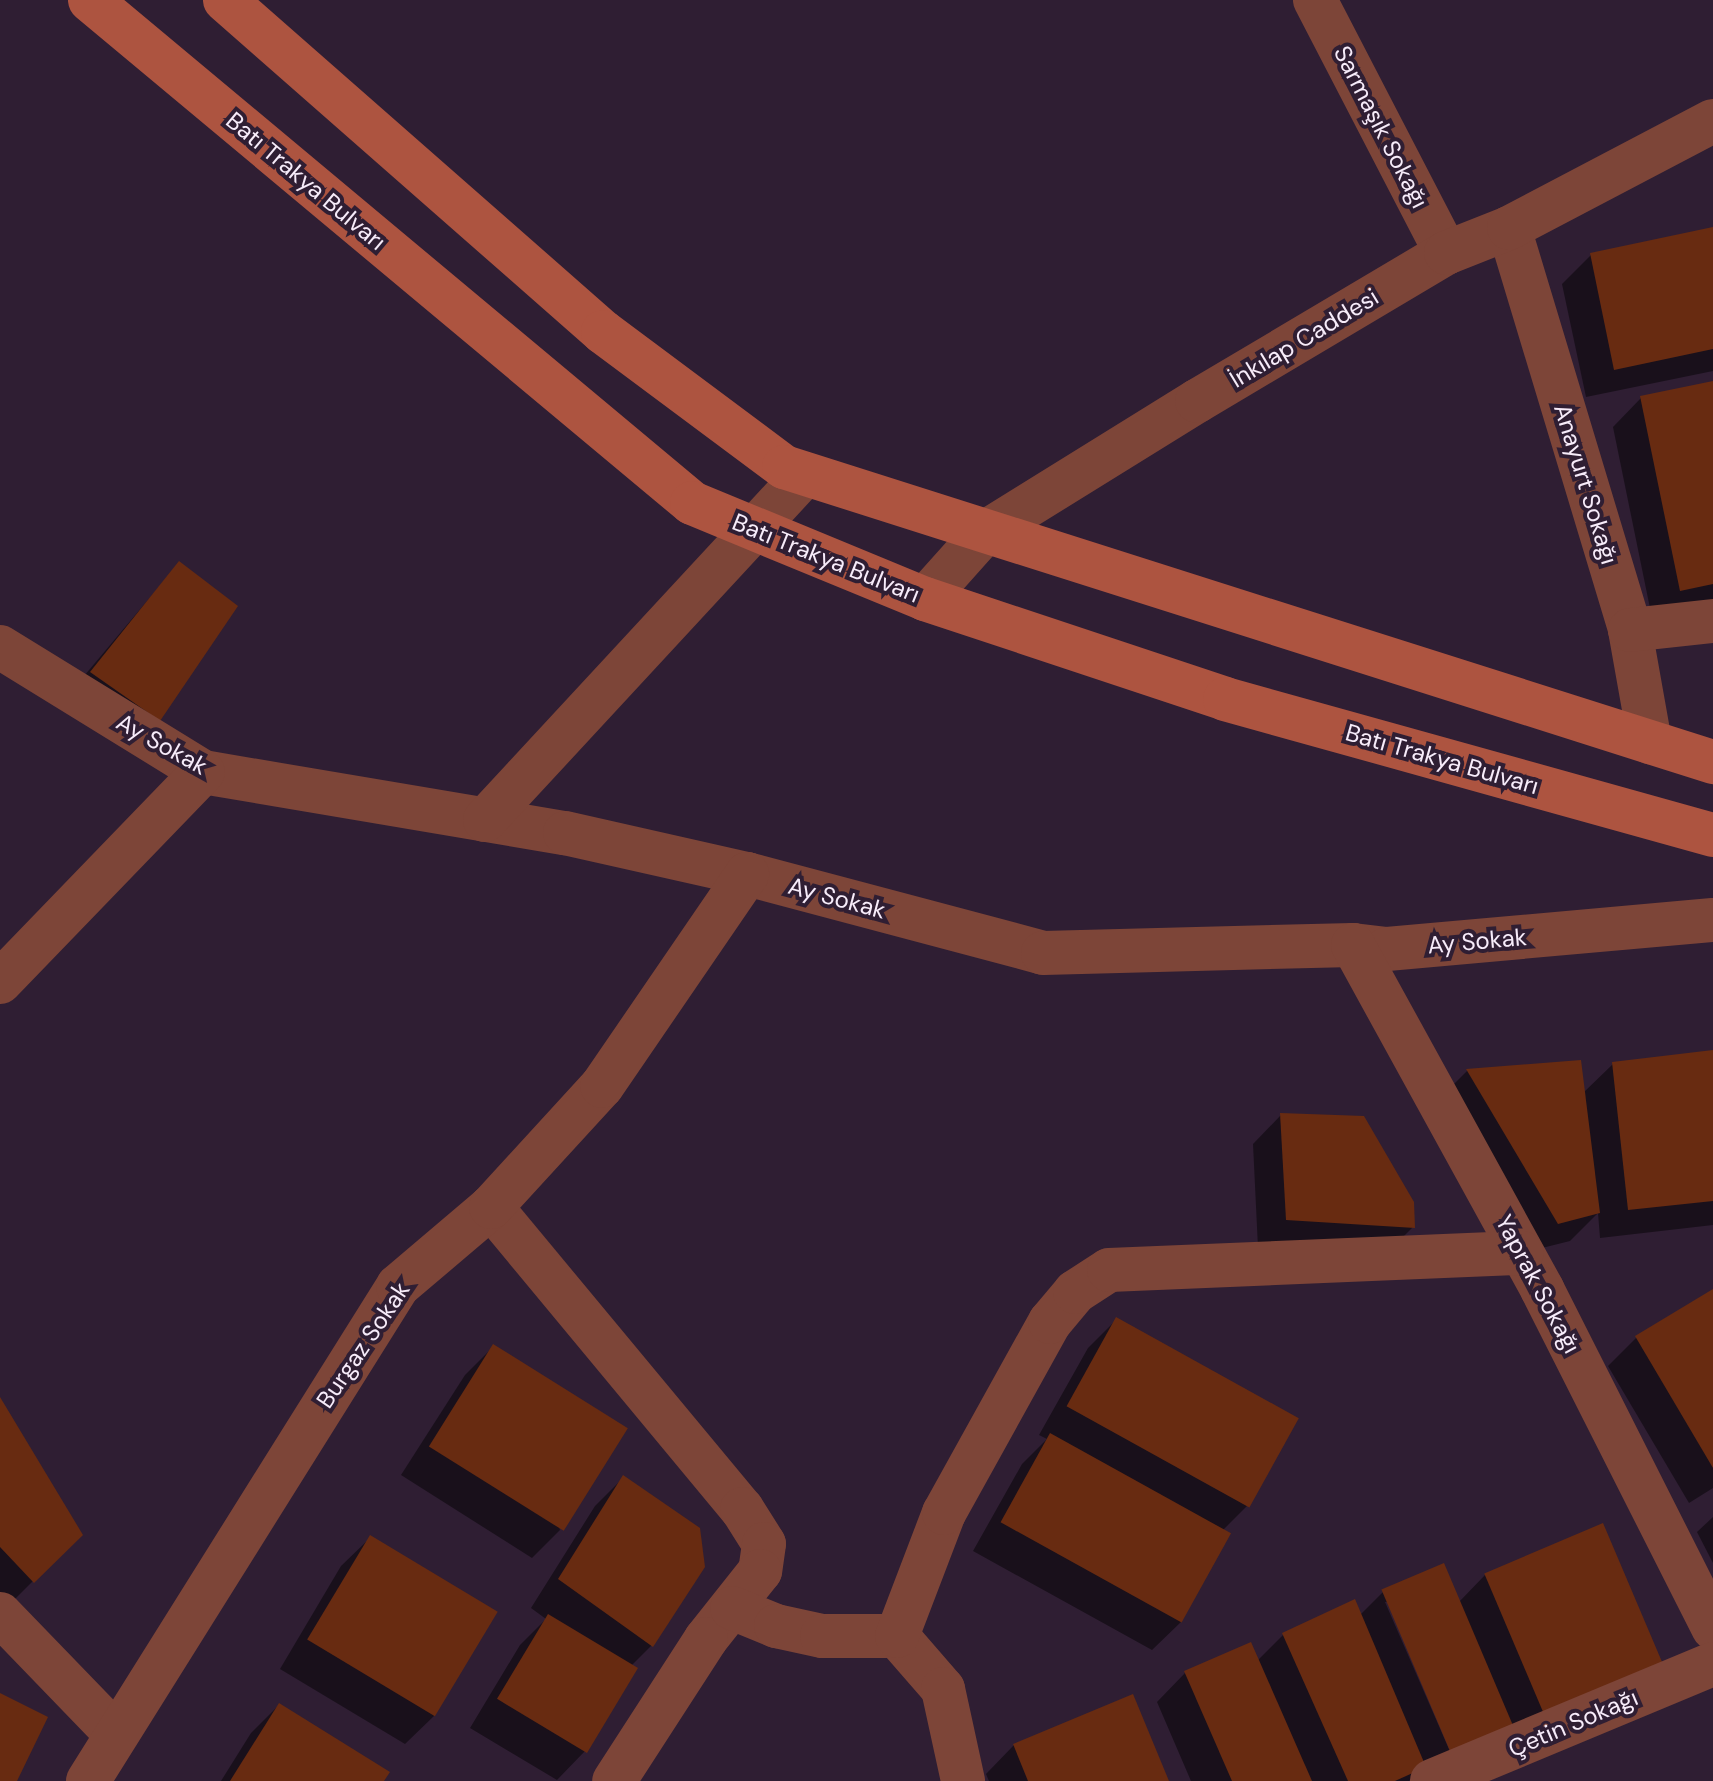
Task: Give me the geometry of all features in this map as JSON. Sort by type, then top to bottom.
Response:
[{"type":"main road","name":"Batı Trakya Bulvarı","points":[[90,0],[692,503],[925,599],[1225,699],[1713,835]]},
{"type":"main road","points":[[225,0],[603,332],[784,467],[1713,762]]},
{"type":"street","name":"Sarmaşık Sokağı","points":[[1315,0],[1446,253]]},
{"type":"street","name":"İnkılap Caddesi","points":[[925,599],[984,533],[1446,253],[1509,228],[1713,121]]},
{"type":"street","name":"Anayurt Sokağı","points":[[1509,228],[1630,630],[1650,742]]},
{"type":"street","points":[[485,820],[805,474]]},
{"type":"street","points":[[1630,630],[1713,621]]},
{"type":"street","name":"Ay Sokak","points":[[0,647],[203,772],[485,820],[747,874],[1043,953],[1353,945],[1387,949],[1713,920]]},
{"type":"street","points":[[0,982],[203,772]]},
{"type":"street","name":"Burgaz Sokak","points":[[88,1781],[398,1286],[491,1207],[602,1086],[747,874]]},
{"type":"street","name":"Yaprak Sokağı","points":[[1353,945],[1522,1253],[1713,1628]]},
{"type":"street","points":[[491,1207],[742,1509],[764,1544],[760,1571],[614,1781]]},
{"type":"street","points":[[897,1636],[944,1513],[1050,1322],[1075,1292],[1109,1270],[1522,1253]]},
{"type":"street","points":[[732,1608],[776,1626],[822,1636],[897,1636],[943,1689],[958,1738],[963,1781]]},
{"type":"street","points":[[0,1614],[116,1734]]},
{"type":"street","name":"Çetin Sokağı","points":[[1432,1781],[1713,1664]]},
{"type":"street","points":[[927,1781],[958,1738]]},
{"type":"building","points":[[1713,227],[1713,349],[1614,370],[1590,253]]},
{"type":"building","points":[[1713,381],[1713,584],[1680,591],[1640,396]]},
{"type":"building","points":[[179,561],[238,606],[160,721],[90,672]]},
{"type":"building","points":[[1713,1050],[1713,1201],[1628,1210],[1612,1062]]},
{"type":"building","points":[[1581,1060],[1600,1213],[1558,1224],[1466,1069]]},
{"type":"building","points":[[1280,1113],[1364,1116],[1414,1202],[1415,1228],[1286,1220]]},
{"type":"building","points":[[1713,1289],[1713,1468],[1635,1336]]},
{"type":"building","points":[[1116,1317],[1299,1418],[1249,1508],[1067,1406]]},
{"type":"building","points":[[493,1344],[628,1428],[564,1531],[429,1447]]},
{"type":"building","points":[[0,1397],[83,1535],[34,1583],[0,1547]]},
{"type":"building","points":[[1050,1433],[1231,1533],[1182,1623],[1001,1522]]},
{"type":"building","points":[[623,1475],[700,1528],[705,1567],[653,1647],[558,1579]]},
{"type":"building","points":[[1603,1523],[1664,1667],[1545,1717],[1484,1573]]},
{"type":"building","points":[[370,1535],[498,1612],[435,1716],[307,1640]]},
{"type":"building","points":[[1444,1563],[1514,1728],[1451,1754],[1381,1590]]},
{"type":"building","points":[[1355,1599],[1426,1767],[1395,1781],[1348,1781],[1282,1633]]},
{"type":"building","points":[[548,1614],[638,1668],[587,1753],[497,1699]]},
{"type":"building","points":[[1251,1642],[1312,1781],[1232,1781],[1184,1671]]},
{"type":"building","points":[[0,1693],[48,1717],[17,1781],[0,1781]]},
{"type":"building","points":[[1133,1694],[1169,1781],[1028,1781],[1013,1744]]},
{"type":"building","points":[[279,1703],[390,1772],[384,1781],[230,1781]]}]
